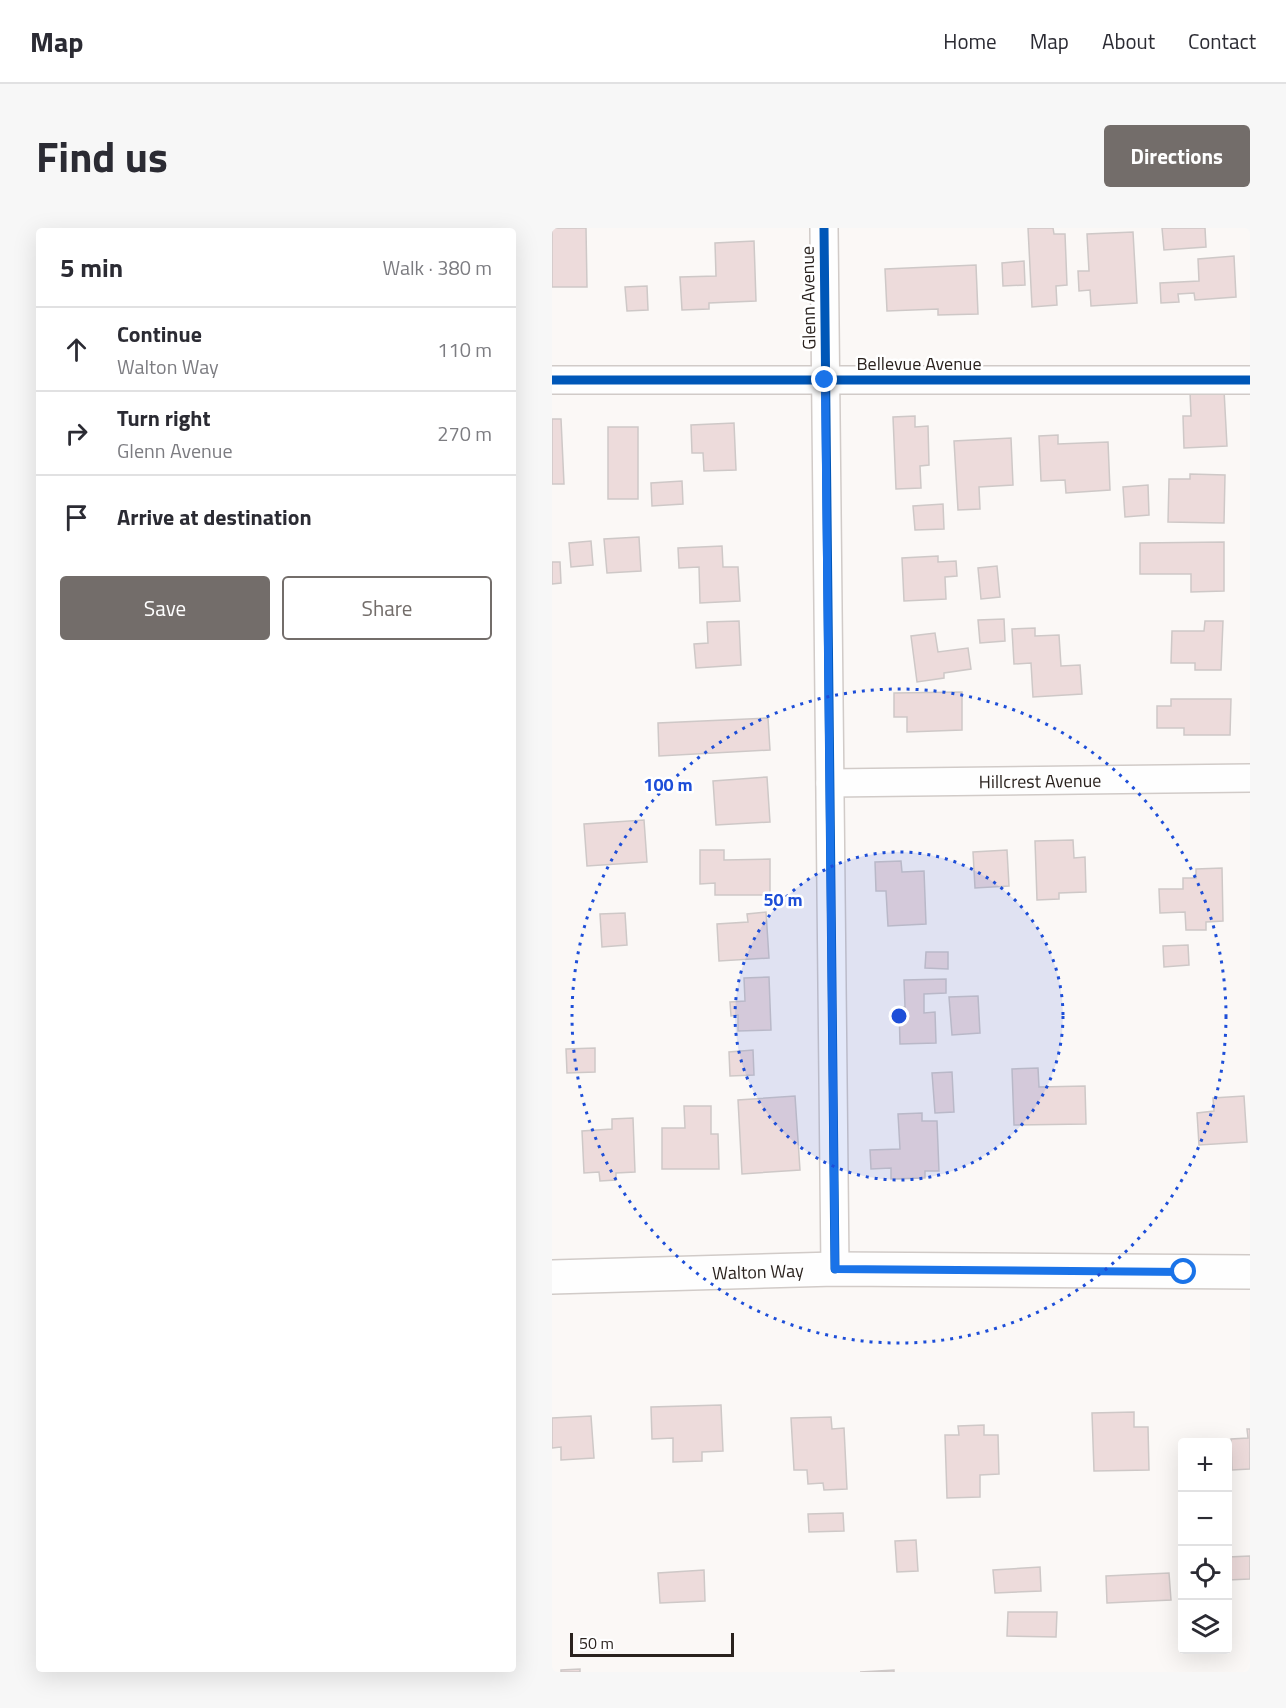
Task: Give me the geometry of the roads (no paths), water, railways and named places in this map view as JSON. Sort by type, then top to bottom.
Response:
[{"type":"main road","name":"Walton Way","points":[[552,1277],[835,1269],[1250,1272]]},
{"type":"street","name":"Glenn Avenue","points":[[824,228],[835,1269]]},
{"type":"street","name":"Bellevue Avenue","points":[[552,380],[1250,380]]},
{"type":"street","name":"Hillcrest Avenue","points":[[830,783],[1250,778]]}]
